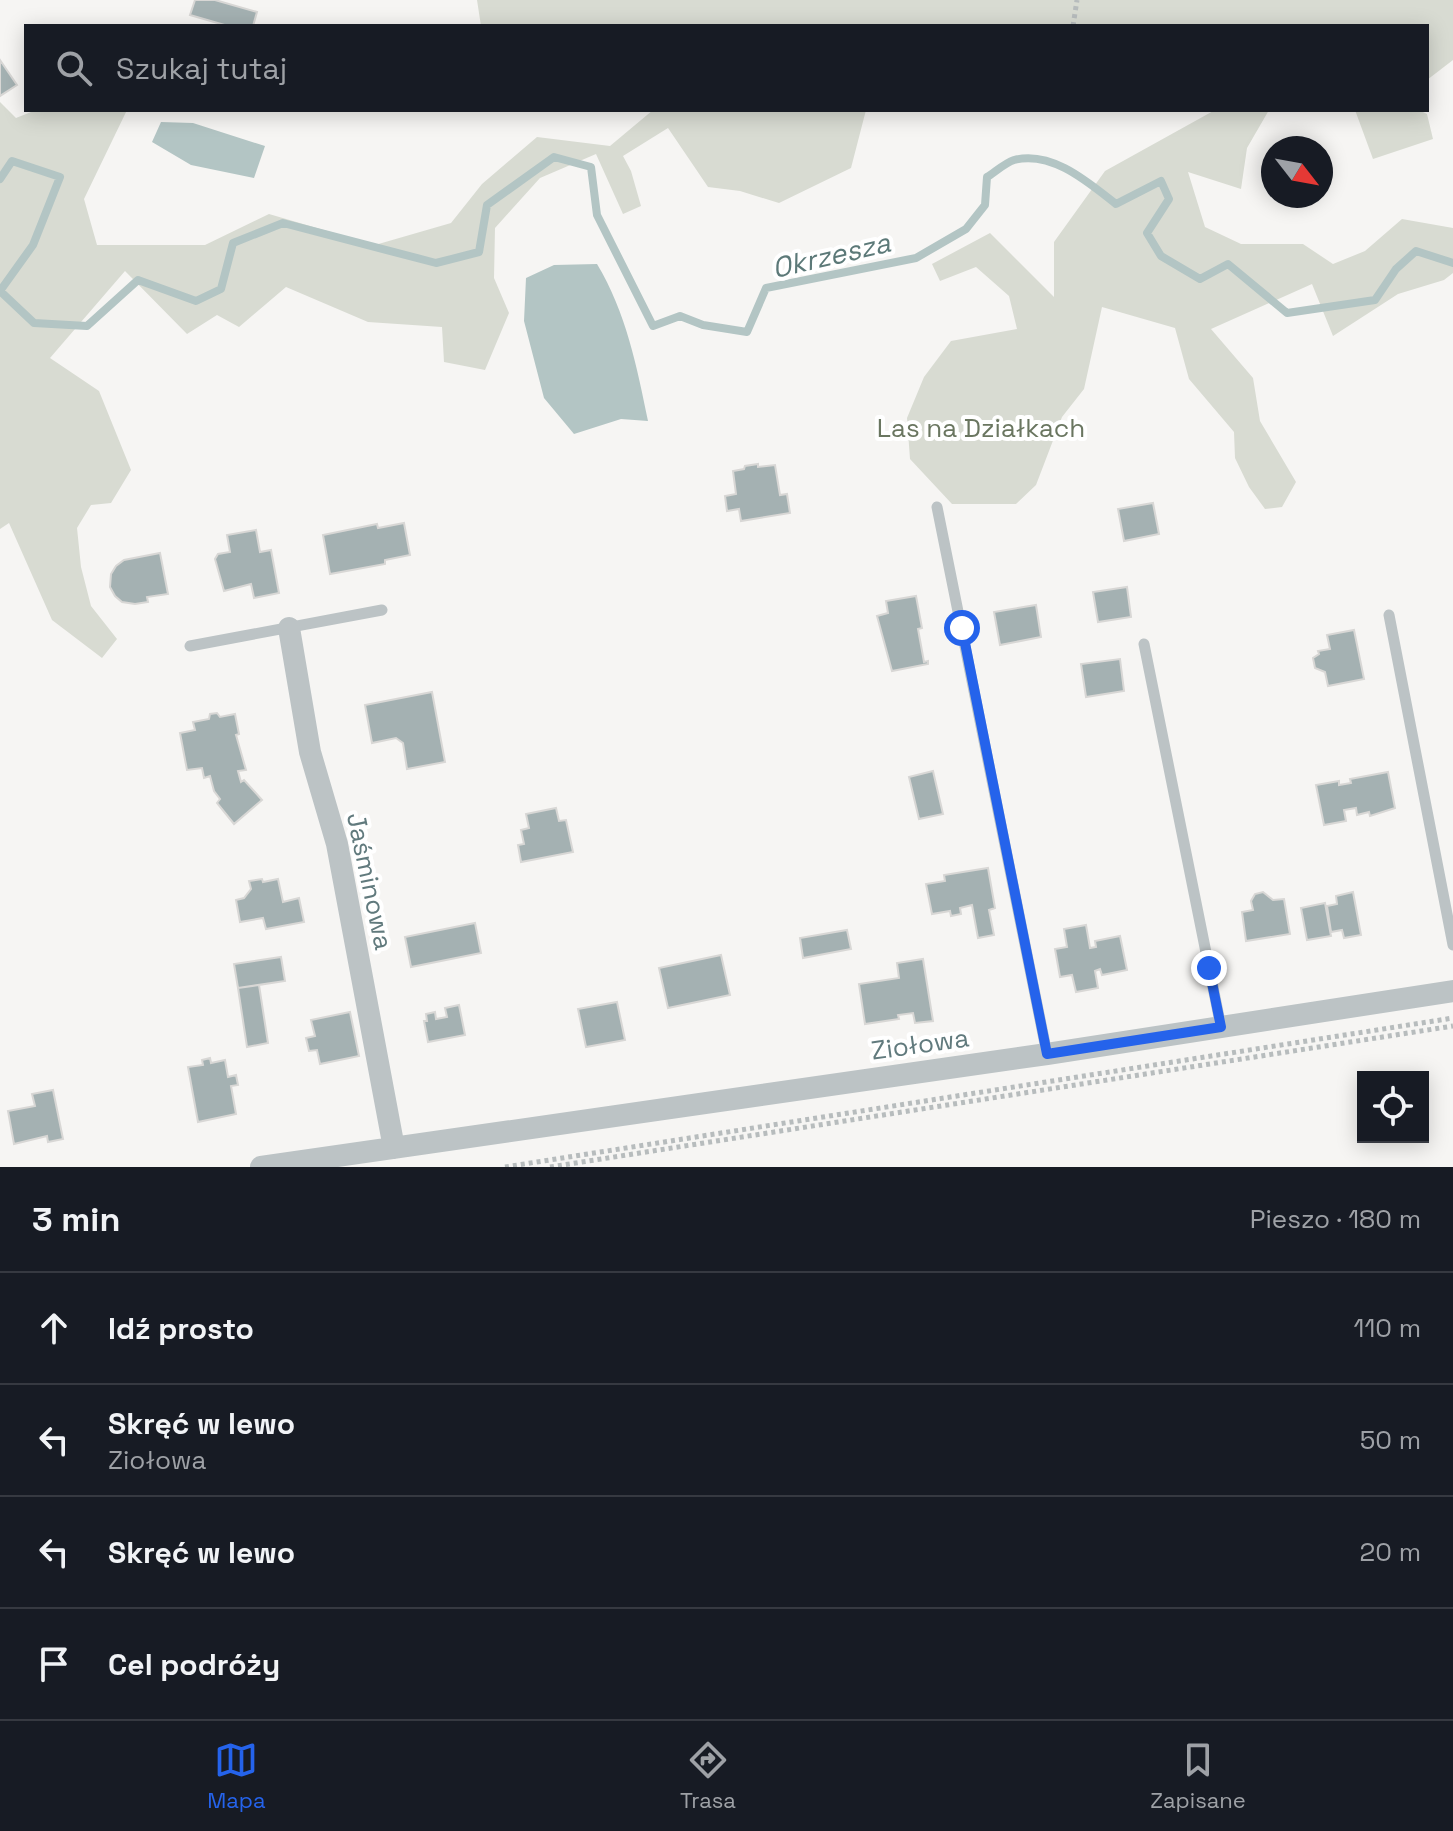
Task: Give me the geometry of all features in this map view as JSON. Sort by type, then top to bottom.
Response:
[{"type":"street","name":"Jaśminowa","points":[[289,628],[310,752],[337,844],[394,1148]]},
{"type":"street","name":"Ziołowa","points":[[261,1167],[1047,1054],[1453,991]]},
{"type":"lane","points":[[937,507],[1047,1054]]},
{"type":"lane","points":[[190,646],[382,610]]},
{"type":"lane","points":[[1389,615],[1453,945]]},
{"type":"lane","points":[[1144,644],[1221,1027]]},
{"type":"path","points":[[1073,24],[1077,0]]},
{"type":"path","points":[[505,1167],[1453,1018]]},
{"type":"path","points":[[550,1167],[1453,1026]]},
{"type":"green space","points":[[477,0],[1453,0],[1453,60],[1429,78],[1429,24],[481,24]]},
{"type":"green space","points":[[0,102],[16,118],[31,112],[126,112],[84,199],[97,245],[205,245],[269,214],[375,245],[451,223],[482,184],[537,137],[610,146],[651,112],[865,112],[851,168],[779,203],[740,191],[708,187],[668,128],[623,156],[631,171],[641,206],[623,214],[596,154],[540,178],[495,228],[494,278],[509,313],[485,370],[444,362],[442,327],[368,322],[286,287],[239,327],[217,315],[187,334],[125,271],[50,358],[99,391],[131,470],[111,503],[91,505],[77,528],[81,567],[91,606],[117,639],[102,658],[52,620],[9,523],[0,529]]},
{"type":"green space","name":"Las na Działkach","points":[[1211,112],[1268,112],[1247,148],[1241,189],[1188,172],[1205,227],[1241,244],[1303,244],[1333,264],[1365,251],[1402,219],[1453,228],[1453,273],[1444,280],[1398,294],[1333,336],[1312,284],[1211,329],[1253,378],[1260,421],[1296,482],[1282,507],[1265,509],[1249,487],[1235,458],[1234,432],[1189,379],[1175,328],[1102,307],[1084,389],[1062,417],[1036,485],[1016,504],[952,504],[910,459],[907,418],[924,377],[951,341],[1017,329],[1009,296],[976,267],[940,281],[932,264],[990,233],[1054,297],[1054,242],[1105,171]]},
{"type":"green space","points":[[1356,112],[1427,114],[1433,139],[1373,159]]},
{"type":"shaded area","points":[[161,122],[193,123],[265,146],[254,178],[191,165],[152,142]]},
{"type":"shaded area","points":[[597,264],[623,321],[648,421],[621,419],[574,434],[544,398],[524,321],[526,278],[554,265]]},
{"type":"building","points":[[195,0],[215,0],[257,12],[254,24],[221,24],[190,15]]},
{"type":"building","points":[[0,60],[17,85],[0,96]]},
{"type":"building","points":[[758,464],[758,467],[775,465],[780,495],[787,494],[790,513],[741,521],[739,509],[727,511],[725,496],[736,494],[733,471]]},
{"type":"building","points":[[1153,503],[1159,534],[1124,541],[1118,509]]},
{"type":"building","points":[[404,523],[410,555],[385,560],[385,564],[330,574],[323,535],[377,524],[378,528]]},
{"type":"building","points":[[256,530],[260,552],[271,550],[279,593],[254,598],[251,584],[224,591],[215,559],[218,554],[230,552],[227,535]]},
{"type":"building","points":[[160,553],[168,594],[147,597],[148,602],[135,604],[122,602],[115,596],[110,587],[111,574],[116,566],[124,560]]},
{"type":"building","points":[[1127,587],[1131,617],[1098,622],[1093,592]]},
{"type":"building","points":[[916,596],[922,628],[918,629],[924,662],[928,661],[928,664],[892,671],[877,616],[888,613],[886,601]]},
{"type":"building","points":[[1036,605],[1041,637],[1000,645],[994,612]]},
{"type":"building","points":[[1354,630],[1364,679],[1328,686],[1325,672],[1315,668],[1313,658],[1319,654],[1318,651],[1330,649],[1327,635]]},
{"type":"building","points":[[1120,659],[1124,691],[1086,697],[1081,664]]},
{"type":"building","points":[[432,692],[445,762],[407,769],[403,743],[396,738],[372,743],[365,705]]},
{"type":"building","points":[[217,713],[220,717],[235,714],[239,734],[236,735],[246,770],[238,771],[241,782],[244,780],[262,800],[234,824],[217,803],[220,799],[210,776],[204,778],[202,768],[187,770],[180,733],[195,730],[193,722],[209,719],[210,714]]},
{"type":"building","points":[[933,771],[943,814],[919,819],[909,777]]},
{"type":"building","points":[[1388,772],[1395,808],[1370,816],[1369,812],[1357,815],[1356,808],[1344,810],[1346,821],[1324,825],[1316,785],[1339,781],[1339,785],[1351,783],[1350,779]]},
{"type":"building","points":[[556,808],[559,821],[566,820],[573,852],[521,862],[518,845],[524,844],[521,830],[529,828],[526,814]]},
{"type":"building","points":[[988,868],[995,908],[989,910],[994,935],[978,938],[972,905],[960,908],[961,914],[951,916],[950,911],[932,914],[926,884],[945,881],[944,875]]},
{"type":"building","points":[[262,879],[263,882],[278,879],[283,902],[299,898],[304,922],[266,929],[263,918],[240,922],[236,900],[244,898],[251,889],[249,881]]},
{"type":"building","points":[[1263,892],[1273,900],[1284,899],[1290,934],[1246,941],[1242,912],[1253,910],[1251,901],[1255,894]]},
{"type":"building","points":[[1353,892],[1361,935],[1344,938],[1342,930],[1331,932],[1327,906],[1337,904],[1336,896]]},
{"type":"building","points":[[1325,903],[1331,936],[1307,940],[1301,908]]},
{"type":"building","points":[[475,923],[481,953],[411,967],[405,937]]},
{"type":"building","points":[[1086,925],[1090,948],[1096,947],[1095,941],[1120,936],[1127,970],[1102,975],[1100,969],[1095,971],[1098,988],[1076,992],[1072,975],[1060,977],[1055,949],[1067,947],[1064,929]]},
{"type":"building","points":[[847,930],[851,949],[803,958],[800,938]]},
{"type":"building","points":[[721,955],[730,995],[668,1008],[659,968]]},
{"type":"building","points":[[281,957],[285,981],[238,988],[234,964]]},
{"type":"building","points":[[923,959],[933,1021],[915,1023],[913,1013],[898,1015],[899,1019],[865,1024],[859,984],[899,978],[897,963]]},
{"type":"building","points":[[259,985],[268,1043],[247,1047],[238,988]]},
{"type":"building","points":[[617,1002],[625,1040],[586,1047],[578,1009]]},
{"type":"building","points":[[459,1005],[465,1035],[428,1042],[424,1021],[427,1021],[426,1014],[435,1012],[436,1019],[447,1017],[445,1008]]},
{"type":"building","points":[[350,1012],[359,1056],[320,1064],[317,1050],[309,1051],[306,1038],[315,1036],[311,1020]]},
{"type":"building","points":[[210,1058],[211,1063],[225,1060],[228,1077],[236,1075],[238,1085],[231,1086],[236,1114],[198,1122],[188,1067],[203,1065],[202,1060]]},
{"type":"building","points":[[53,1090],[63,1139],[48,1142],[47,1136],[14,1144],[8,1111],[35,1106],[32,1094]]},
{"type":"waterway","name":"Okrzesza","points":[[0,291],[34,323],[87,326],[138,280],[196,301],[221,289],[233,243],[283,223],[436,263],[479,252],[487,205],[554,157],[591,167],[597,215],[653,326],[680,316],[703,325],[747,332],[766,288],[916,258],[966,229],[985,205],[987,177],[1011,161],[1028,158],[1069,170],[1116,204],[1161,181],[1169,199],[1147,233],[1161,256],[1200,279],[1228,264],[1287,313],[1375,300],[1396,269],[1416,251],[1453,263]]},
{"type":"waterway","name":"Okrzesza","points":[[0,179],[12,161],[60,177],[33,245],[0,291]]},
{"type":"route","points":[[962,628],[1047,1054],[1221,1027],[1209,968]]}]
